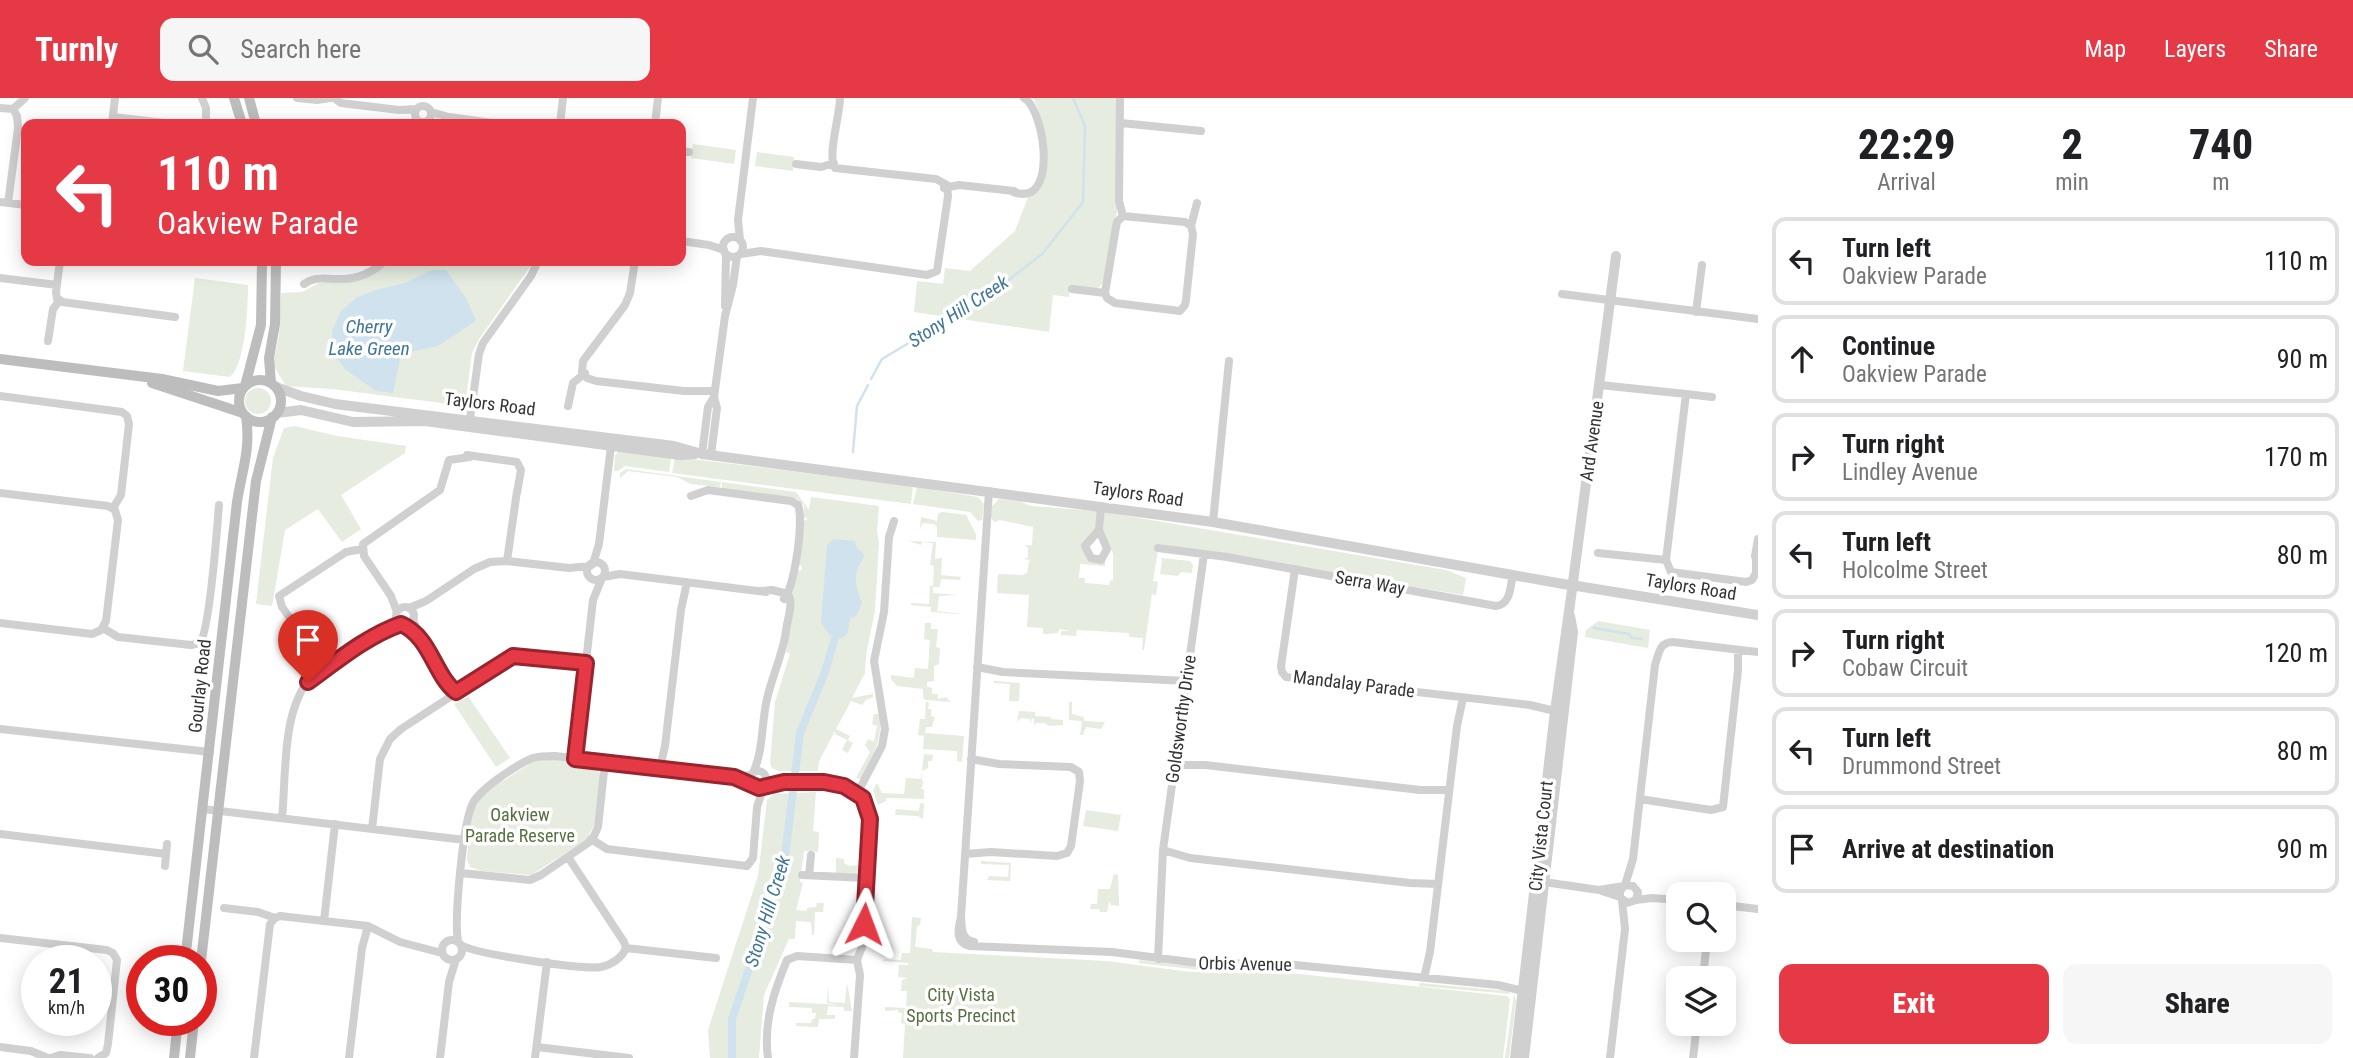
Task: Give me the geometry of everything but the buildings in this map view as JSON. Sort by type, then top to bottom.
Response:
[{"type":"main road","points":[[234,98],[240,119]]},
{"type":"main road","points":[[248,98],[254,119]]},
{"type":"main road","points":[[244,414],[239,398],[261,326],[262,266]]},
{"type":"main road","points":[[123,376],[163,386],[244,414],[256,421],[275,415],[281,400],[273,385],[269,358],[275,324],[276,266]]},
{"type":"main road","points":[[0,359],[169,380],[218,391],[244,387],[257,380],[273,385]]},
{"type":"main road","name":"Gourlay Road","points":[[187,945],[237,502],[248,449],[249,434],[244,414]]},
{"type":"main road","name":"Gourlay Road","points":[[203,945],[256,481],[275,415]]},
{"type":"main road","points":[[173,1058],[176,1036]]},
{"type":"main road","points":[[190,1058],[192,1036]]},
{"type":"street","points":[[0,108],[13,109],[25,98]]},
{"type":"street","points":[[113,119],[115,98]]},
{"type":"street","points":[[202,98],[206,119]]},
{"type":"street","points":[[297,98],[332,98],[341,103],[464,119]]},
{"type":"street","points":[[561,119],[563,98]]},
{"type":"street","points":[[655,119],[658,98]]},
{"type":"street","points":[[704,454],[717,408],[714,394],[725,316],[741,242],[738,220],[753,98]]},
{"type":"street","points":[[796,164],[821,167],[834,163],[858,171],[928,180],[946,188],[959,185],[1028,191],[1040,180],[1044,166],[1039,128],[1032,104],[1024,98]]},
{"type":"street","points":[[1120,98],[1119,201],[1123,216]]},
{"type":"street","points":[[834,163],[841,99]]},
{"type":"street","points":[[4,202],[18,128],[13,109]]},
{"type":"street","points":[[1121,123],[1201,131]]},
{"type":"street","points":[[686,242],[726,246],[741,242],[761,251],[927,275],[934,273],[939,267],[946,188]]},
{"type":"street","points":[[1123,216],[1116,227],[1105,293],[1107,298],[1115,303],[1180,311],[1186,300],[1193,234],[1191,226],[1197,202]]},
{"type":"street","points":[[1123,216],[1185,222],[1191,226]]},
{"type":"street","points":[[725,316],[726,246],[738,220]]},
{"type":"street","points":[[726,246],[739,255],[761,251]]},
{"type":"street","name":"Ard Avenue","points":[[1573,586],[1616,256]]},
{"type":"street","points":[[1696,312],[1702,265]]},
{"type":"street","points":[[59,266],[55,292],[60,300],[175,317]]},
{"type":"street","points":[[304,284],[311,279],[358,276],[378,266]]},
{"type":"street","points":[[470,419],[483,343],[536,266]]},
{"type":"street","points":[[634,266],[628,300],[581,365],[585,373],[592,380],[714,394]]},
{"type":"street","points":[[0,278],[57,285]]},
{"type":"street","points":[[1072,289],[1105,293]]},
{"type":"street","points":[[1562,294],[1758,319]]},
{"type":"street","points":[[48,341],[53,309],[60,300]]},
{"type":"street","points":[[1213,522],[1229,360]]},
{"type":"street","points":[[568,406],[571,387],[585,373]]},
{"type":"street","name":"Taylors Road","points":[[273,385],[326,402],[470,419],[680,455],[704,454],[1213,522],[1573,586],[1758,615]]},
{"type":"street","points":[[1600,385],[1712,397]]},
{"type":"street","points":[[1686,394],[1666,560],[1671,572],[1728,580],[1749,576],[1758,538]]},
{"type":"street","points":[[0,396],[121,412],[127,416],[129,424],[121,495],[113,508]]},
{"type":"street","name":"Taylors Road","points":[[275,415],[301,410],[353,422],[425,421],[612,442]]},
{"type":"street","points":[[575,759],[594,569],[612,442]]},
{"type":"street","points":[[419,637],[403,624],[396,614],[391,596],[362,549],[368,539],[440,490],[452,459],[470,457],[497,460],[515,468],[517,493],[509,561]]},
{"type":"street","points":[[691,496],[708,490],[791,501],[798,505],[800,519],[793,579],[786,596]]},
{"type":"street","name":"Orbis Avenue","points":[[989,491],[958,935],[962,944],[977,947],[991,945],[1112,952],[1214,964],[1295,964],[1523,988]]},
{"type":"street","points":[[0,494],[113,508]]},
{"type":"street","points":[[103,628],[118,637],[191,645],[200,643],[205,628],[219,505]]},
{"type":"street","points":[[1099,530],[1101,506]]},
{"type":"street","points":[[103,628],[118,524],[113,508]]},
{"type":"street","points":[[206,520],[217,522]]},
{"type":"street","points":[[857,794],[877,757],[885,729],[874,661],[884,612],[889,537],[894,521]]},
{"type":"street","points":[[1158,548],[1205,554]]},
{"type":"street","points":[[323,666],[286,611],[283,600],[290,589],[346,552],[362,549]]},
{"type":"street","points":[[1598,553],[1666,560]]},
{"type":"street","name":"Serra Way","points":[[1205,554],[1496,606],[1507,601],[1513,575]]},
{"type":"street","name":"Goldsworthy Drive","points":[[1155,958],[1163,854],[1205,554]]},
{"type":"street","points":[[384,630],[396,614],[407,607],[426,601],[480,566],[495,561],[594,569],[684,582],[772,590],[786,596],[791,603],[783,646],[767,698],[761,750],[752,779],[757,807]]},
{"type":"street","points":[[593,600],[605,572],[594,569]]},
{"type":"street","name":"Mandalay Parade","points":[[1295,569],[1281,666],[1286,677],[1555,708]]},
{"type":"street","points":[[602,578],[620,574]]},
{"type":"street","points":[[663,769],[684,582]]},
{"type":"street","name":"City Vista Court","points":[[1516,1058],[1523,988],[1541,884],[1573,632],[1570,616],[1573,586]]},
{"type":"street","points":[[391,596],[407,607],[419,637],[454,689]]},
{"type":"street","points":[[280,818],[293,709],[301,692],[323,666],[384,630],[413,618],[426,601]]},
{"type":"street","name":"City Vista Court","points":[[1524,1058],[1555,708],[1566,622],[1570,616]]},
{"type":"street","points":[[0,623],[92,634],[103,628]]},
{"type":"street","points":[[1625,929],[1620,891],[1625,886],[1633,859],[1655,665],[1663,644],[1669,642],[1758,652]]},
{"type":"street","points":[[1640,801],[1703,808],[1717,805],[1724,792],[1741,650]]},
{"type":"street","points":[[372,829],[383,748],[401,729],[439,704],[454,689],[471,683],[513,656],[586,663]]},
{"type":"street","points":[[977,671],[1151,680],[1186,685]]},
{"type":"street","points":[[1428,978],[1460,697]]},
{"type":"street","points":[[0,729],[210,752]]},
{"type":"street","points":[[591,839],[607,849],[729,863],[744,862],[753,846],[757,807],[767,779],[761,750]]},
{"type":"street","points":[[449,982],[444,955],[456,914],[469,811],[475,799],[485,790],[533,758],[555,756],[752,779],[759,788],[784,782],[816,782],[844,786],[857,794],[867,805],[870,819],[862,947],[857,960],[860,975],[854,1058]]},
{"type":"street","points":[[1175,761],[1449,793]]},
{"type":"street","points":[[461,873],[530,880],[541,876],[568,857],[591,839],[598,827],[606,762]]},
{"type":"street","points":[[965,851],[1057,856],[1067,853],[1071,846],[1080,781],[1080,774],[1073,768],[971,762]]},
{"type":"street","points":[[752,779],[758,771],[784,782]]},
{"type":"street","points":[[203,809],[465,839]]},
{"type":"street","points":[[324,921],[335,824]]},
{"type":"street","points":[[0,834],[166,854]]},
{"type":"street","points":[[165,866],[167,844]]},
{"type":"street","points":[[1163,854],[1438,887]]},
{"type":"street","points":[[811,855],[806,875],[866,878]]},
{"type":"street","points":[[568,857],[626,948]]},
{"type":"street","points":[[1610,1058],[1625,929],[1636,896],[1633,859]]},
{"type":"street","points":[[1541,884],[1599,890],[1633,886],[1636,896]]},
{"type":"street","points":[[1599,890],[1627,903],[1636,896],[1666,898]]},
{"type":"street","points":[[1736,906],[1758,909]]},
{"type":"street","points":[[225,908],[258,912],[275,918]]},
{"type":"street","points":[[440,1058],[449,982],[462,952],[456,914]]},
{"type":"street","points":[[254,1058],[270,925],[275,918],[280,916],[368,926],[400,942],[458,958],[486,954]]},
{"type":"street","points":[[349,1058],[362,948],[368,926]]},
{"type":"street","points":[[0,938],[107,950],[113,953],[117,960],[116,973],[105,1057]]},
{"type":"street","points":[[410,944],[460,943],[486,954],[590,967],[602,966],[621,956],[626,948]]},
{"type":"street","points":[[626,948],[716,958]]},
{"type":"street","points":[[768,1058],[772,995],[787,960],[797,956],[857,960]]},
{"type":"street","points":[[536,1058],[547,962]]},
{"type":"street","points":[[1693,1058],[1696,1036]]},
{"type":"street","points":[[0,1047],[31,1051],[49,1058],[60,1055],[90,1058]]},
{"type":"street","points":[[537,1047],[629,1058]]},
{"type":"green space","points":[[1033,98],[1116,98],[1117,212],[1104,282],[1097,289],[1070,285],[1069,297],[1053,295],[1049,332],[914,312],[917,281],[943,284],[945,268],[970,271],[1015,231],[1028,197],[1038,191],[1047,167],[1047,152],[1042,121]]},
{"type":"green space","points":[[693,144],[736,150],[734,164],[691,158]]},
{"type":"green space","points":[[757,152],[794,157],[793,171],[755,166]]},
{"type":"green space","points":[[530,266],[472,353],[465,406],[332,389],[286,386],[273,365],[279,335],[281,293],[302,292],[319,283],[357,281],[385,267]]},
{"type":"green space","points":[[195,278],[248,285],[243,347],[230,377],[183,371]]},
{"type":"green space","points":[[258,388],[267,392],[271,401],[267,410],[258,414],[249,410],[245,401],[249,392]]},
{"type":"green space","points":[[295,426],[337,436],[406,446],[405,453],[341,495],[361,529],[342,542],[318,509],[285,530],[272,606],[256,604],[273,458],[284,428]]},
{"type":"green space","points":[[621,450],[671,458],[669,472],[625,466],[614,471],[615,455]]},
{"type":"green space","points":[[675,457],[913,486],[911,504],[672,473]]},
{"type":"green space","points":[[626,469],[721,482],[720,487],[691,484],[677,477],[628,471],[620,478],[620,473]]},
{"type":"green space","points":[[722,482],[796,492],[809,510],[811,497],[879,506],[875,611],[865,673],[852,698],[873,694],[873,697],[862,705],[851,701],[836,729],[850,736],[848,740],[853,743],[848,753],[842,750],[847,740],[835,734],[835,731],[819,761],[818,771],[778,771],[772,768],[770,763],[775,702],[790,654],[786,652],[793,604],[792,592],[797,571],[802,570],[802,566],[798,564],[803,521],[808,519],[804,517],[804,505],[797,499],[722,489]]},
{"type":"green space","points":[[917,487],[978,497],[984,504],[982,520],[978,521],[970,512],[913,504]]},
{"type":"green space","points":[[999,499],[1019,501],[1031,506],[1097,511],[1098,525],[1082,549],[1087,557],[1105,561],[1105,566],[1080,564],[1079,578],[1085,578],[1085,583],[1109,585],[1113,580],[1113,554],[1103,530],[1104,512],[1446,570],[1466,578],[1463,595],[1159,544],[1153,581],[1158,582],[1156,595],[1152,594],[1144,650],[1143,638],[1129,637],[1129,633],[1077,630],[1076,636],[1061,635],[1061,631],[1070,631],[1059,629],[1058,633],[1043,634],[1043,628],[1027,627],[1029,595],[997,593],[998,574],[1027,573],[1031,560],[1024,559],[1028,557],[1028,548],[1025,545],[1032,545],[1033,527],[1000,520],[994,522],[991,517],[992,506]]},
{"type":"green space","points":[[938,513],[966,515],[976,534],[976,540],[937,537],[937,527],[934,524],[923,523],[920,528],[921,517],[937,521]]},
{"type":"green space","points":[[909,541],[936,542],[935,559],[942,558],[941,575],[961,577],[960,580],[941,579],[940,587],[933,587],[933,593],[957,595],[939,596],[937,611],[964,614],[931,612],[931,607],[911,605],[929,604],[934,566],[930,565],[933,543],[922,542],[921,545]]},
{"type":"green space","points":[[1161,558],[1190,561],[1193,565],[1192,573],[1181,572],[1178,576],[1160,574]]},
{"type":"green space","points":[[1598,621],[1650,630],[1648,648],[1585,637],[1586,630]]},
{"type":"green space","points":[[925,623],[931,623],[931,629],[938,629],[936,647],[940,648],[939,664],[934,666],[934,681],[927,682],[927,687],[932,688],[932,694],[938,694],[938,699],[946,697],[951,702],[926,700],[923,698],[923,689],[897,686],[891,679],[891,675],[914,678],[915,668],[928,669],[930,640],[924,639]]},
{"type":"green space","points":[[994,681],[1020,683],[1019,701],[1009,701],[1010,684]]},
{"type":"green space","points":[[468,696],[510,758],[496,767],[454,704]]},
{"type":"green space","points":[[926,701],[929,703],[928,709],[931,709],[931,716],[935,717],[932,727],[926,727],[925,733],[964,736],[962,762],[957,761],[957,751],[923,749],[924,736],[918,735],[920,719],[925,719]]},
{"type":"green space","points":[[1069,702],[1072,702],[1072,714],[1084,717],[1084,721],[1105,722],[1101,729],[1086,727],[1083,735],[1080,735],[1082,721],[1069,720]]},
{"type":"green space","points":[[1019,711],[1035,712],[1035,716],[1063,720],[1063,725],[1034,725],[1032,718],[1031,723],[1030,719],[1021,718],[1017,722]]},
{"type":"green space","points":[[874,714],[880,714],[878,741],[861,779],[856,778],[870,752],[865,745],[868,739],[874,742],[877,726],[872,724]]},
{"type":"green space","points":[[924,754],[933,755],[932,761],[928,761],[928,768],[922,771],[924,781],[921,789],[924,789],[924,799],[886,798],[886,801],[878,805],[873,790],[877,783],[882,793],[904,794],[906,778],[921,779]]},
{"type":"green space","name":"Oakview Parade Reserve","points":[[550,758],[595,764],[600,774],[594,825],[587,839],[531,875],[482,871],[470,867],[467,859],[471,814],[484,793],[533,762]]},
{"type":"green space","points":[[816,792],[813,831],[819,832],[818,852],[804,851],[800,882],[803,883],[796,910],[807,911],[807,908],[816,907],[817,903],[824,903],[823,912],[815,912],[814,935],[811,922],[796,921],[795,939],[789,939],[764,995],[759,1058],[710,1058],[708,1030],[758,876],[767,800],[774,794]]},
{"type":"green space","points":[[920,803],[924,804],[923,819],[918,816],[895,815],[896,809],[919,811]]},
{"type":"green space","points":[[1086,810],[1121,815],[1118,831],[1083,826]]},
{"type":"green space","points":[[862,839],[865,840],[861,872],[858,870],[857,874],[836,873],[836,858],[844,859],[844,863],[849,866],[859,865]]},
{"type":"green space","points":[[981,861],[1011,863],[1010,881],[985,880],[989,876],[1008,877],[1009,865],[981,864]]},
{"type":"green space","points":[[1114,874],[1118,875],[1119,906],[1109,902],[1107,912],[1090,909],[1091,904],[1097,904],[1098,889],[1110,889]]},
{"type":"green space","name":"City Vista Sports Precinct","points":[[912,917],[921,918],[920,925],[917,926],[915,947],[932,949],[933,952],[1106,961],[1191,972],[1290,973],[1507,996],[1510,999],[1503,1058],[903,1058],[905,1024],[901,1023],[902,1013],[898,1010],[885,1011],[885,1007],[906,1008],[907,991],[901,991],[902,980],[908,978],[898,977],[899,965],[909,963],[883,959],[901,960],[902,953],[910,953]]},
{"type":"green space","points":[[1140,960],[1209,968],[1210,971],[1138,963]]},
{"type":"green space","points":[[847,983],[852,1011],[844,1011],[844,1007],[828,1006],[827,1015],[835,1015],[835,1019],[819,1019],[818,1027],[796,1026],[796,1023],[811,1023],[816,1013],[812,1013],[812,1008],[789,1007],[789,1002],[839,1005],[827,1003],[828,984],[829,1002],[845,1003]]},
{"type":"green space","points":[[1420,983],[1507,991],[1511,994],[1419,986]]},
{"type":"green space","points":[[1514,994],[1516,1001],[1509,1058],[1505,1058]]},
{"type":"water","name":"Cherry Lake Green","points":[[432,270],[446,270],[466,298],[476,321],[438,346],[401,354],[393,393],[376,391],[346,370],[333,353],[332,331],[341,311],[356,298],[405,283]]},
{"type":"water","points":[[834,539],[855,541],[857,549],[863,552],[864,557],[856,580],[862,603],[856,616],[850,619],[847,635],[834,641],[821,623],[827,545]]},
{"type":"waterway","name":"Stony Hill Creek","points":[[871,379],[882,359],[991,294],[1043,253],[1083,202],[1085,126],[1073,98]]},
{"type":"waterway","name":"Stony Hill Creek","points":[[853,452],[857,406],[868,385]]},
{"type":"waterway","points":[[1594,628],[1642,639]]},
{"type":"waterway","name":"Stony Hill Creek","points":[[732,1058],[732,1019],[784,865],[800,733],[825,672],[834,641]]},
{"type":"route","points":[[308,682],[320,671],[384,630],[401,624],[419,637],[446,681],[456,692],[513,656],[586,663],[575,759],[734,777],[757,788],[784,782],[824,782],[844,786],[863,798],[870,819],[864,924]]}]
